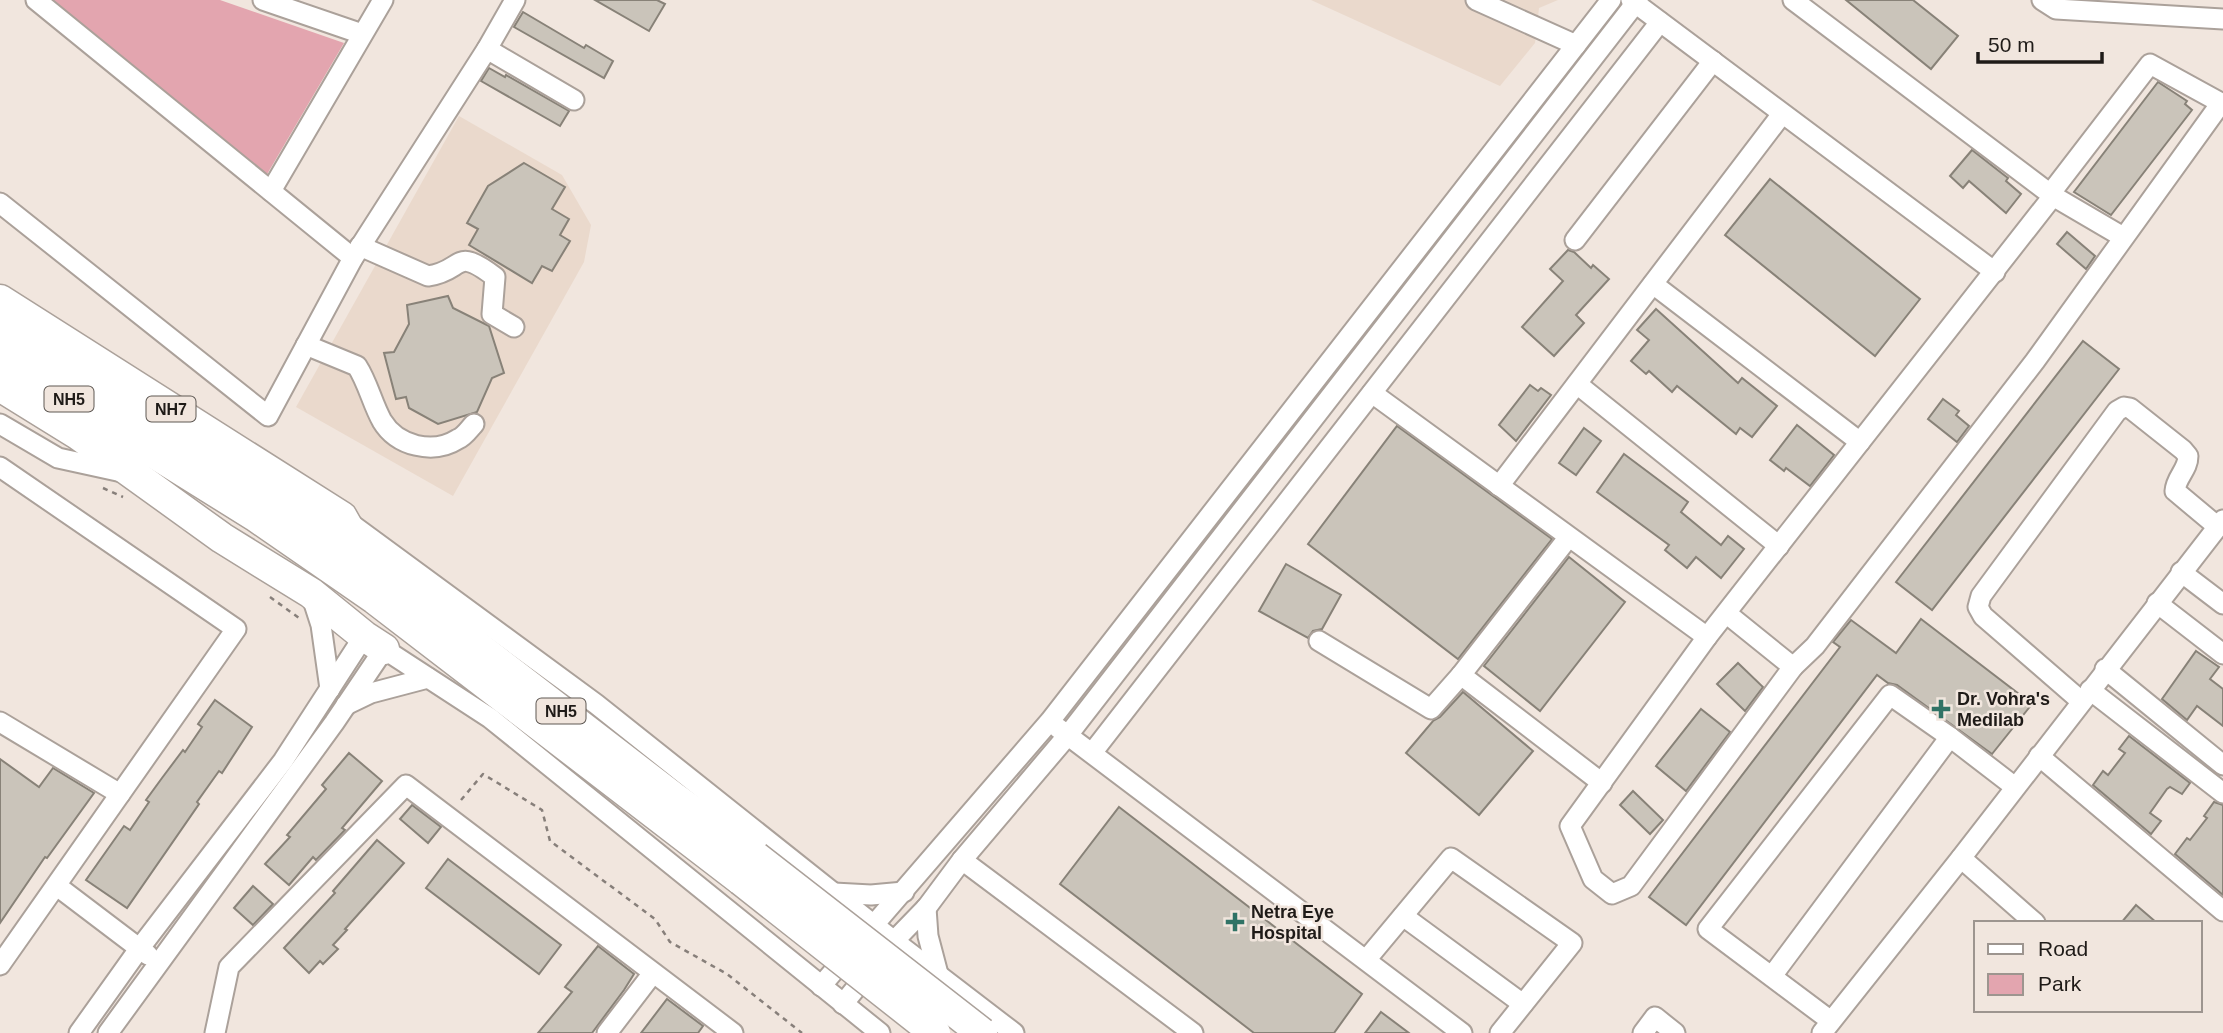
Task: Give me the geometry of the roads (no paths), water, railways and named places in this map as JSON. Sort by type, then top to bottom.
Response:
[{"type":"highway","name":"NH7","points":[[0,300],[342,517],[368,562]]},
{"type":"highway","name":"NH5","points":[[0,327],[70,367],[368,562],[682,788],[749,869],[935,1033]]},
{"type":"highway","name":"NH5","points":[[0,357],[129,470],[255,516],[375,598],[749,869],[982,1033]]},
{"type":"highway","points":[[0,386],[129,470],[222,537],[307,607],[374,643]]},
{"type":"street","points":[[36,0],[271,191],[357,252],[428,276],[464,260],[471,261],[495,277],[492,314],[514,327]]},
{"type":"street","points":[[263,0],[362,34]]},
{"type":"street","points":[[271,191],[383,0]]},
{"type":"street","points":[[0,203],[268,416],[357,252],[515,0]]},
{"type":"street","points":[[1476,0],[1576,45]]},
{"type":"street","points":[[821,986],[1050,721],[1611,0]]},
{"type":"street","points":[[1793,0],[2052,195],[2123,237]]},
{"type":"street","points":[[2042,0],[2056,9],[2223,19]]},
{"type":"street","points":[[843,1004],[1068,735],[1635,1],[1995,272]]},
{"type":"street","points":[[1092,753],[1660,22]]},
{"type":"street","points":[[486,49],[575,100]]},
{"type":"street","points":[[1576,240],[1713,61]]},
{"type":"street","points":[[2150,64],[2221,103],[2027,372],[1815,646],[1793,667],[1631,886],[1612,894],[1593,879],[1570,826],[1707,637],[1995,272],[2052,195],[2150,64]]},
{"type":"street","points":[[1499,486],[1783,114]]},
{"type":"street","points":[[1653,284],[1860,442]]},
{"type":"street","points":[[306,345],[357,366],[381,419],[390,432],[402,440],[435,449],[461,438],[474,424]]},
{"type":"street","points":[[1577,383],[1779,546]]},
{"type":"street","points":[[1372,393],[1707,637]]},
{"type":"street","points":[[2015,787],[1890,695],[1708,929],[1772,976],[1826,1027],[1961,858],[2015,787],[2039,755],[2086,696],[2181,572],[2220,524],[2175,491],[2176,481],[2188,464],[2188,456],[2130,408],[2124,407],[2117,411],[1981,596],[1978,607],[1983,616],[2086,696],[2223,793]]},
{"type":"street","points":[[0,424],[58,458],[129,470]]},
{"type":"street","points":[[0,467],[236,629],[0,965]]},
{"type":"street","points":[[342,517],[596,704],[682,788],[834,893],[1014,1033]]},
{"type":"street","points":[[1319,641],[1432,709],[1568,538]]},
{"type":"street","points":[[2181,572],[2223,604]]},
{"type":"street","points":[[2157,603],[2223,654]]},
{"type":"street","points":[[307,607],[321,625],[330,689]]},
{"type":"street","points":[[1726,613],[1793,667]]},
{"type":"street","points":[[374,643],[490,718],[880,1033]]},
{"type":"street","points":[[79,1033],[139,949],[283,761],[330,689],[374,643]]},
{"type":"street","points":[[108,1033],[345,706],[374,643]]},
{"type":"street","points":[[2105,670],[2223,765]]},
{"type":"street","points":[[1461,675],[1602,783]]},
{"type":"street","points":[[345,706],[371,693],[428,678]]},
{"type":"street","points":[[1050,721],[1462,1033]]},
{"type":"street","points":[[0,722],[120,794]]},
{"type":"street","points":[[1772,976],[1950,737]]},
{"type":"street","points":[[2039,755],[2223,911]]},
{"type":"street","points":[[215,1033],[229,967],[406,785],[733,1033]]},
{"type":"street","points":[[1366,961],[1451,858],[1572,943],[1500,1033]]},
{"type":"street","points":[[1961,858],[2033,921]]},
{"type":"street","points":[[962,860],[1193,1033]]},
{"type":"street","points":[[57,886],[159,962]]},
{"type":"street","points":[[834,893],[871,895],[904,892]]},
{"type":"street","points":[[926,908],[928,936],[938,974]]},
{"type":"street","points":[[1403,916],[1523,1004]]},
{"type":"street","points":[[607,1033],[653,973]]},
{"type":"street","points":[[1643,1033],[1655,1017],[1675,1033]]},
{"type":"place","name":"Dr. Vohra's Medilab","points":[[1941,709]]},
{"type":"place","name":"Netra Eye Hospital","points":[[1235,922]]}]
